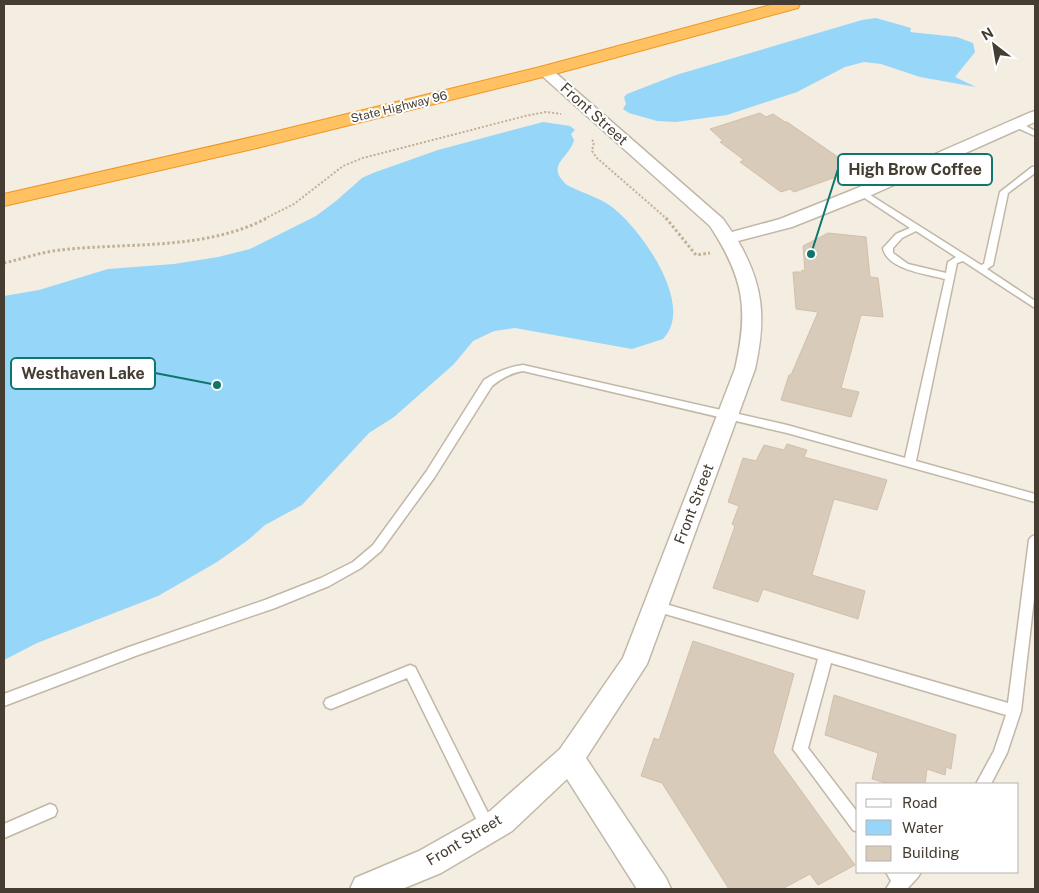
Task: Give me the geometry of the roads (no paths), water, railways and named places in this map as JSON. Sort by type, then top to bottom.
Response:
[{"type":"highway","name":"State Highway 96","points":[[4,200],[261,141],[545,70],[792,4]]},
{"type":"street","name":"Front Street","points":[[366,889],[430,862],[501,821],[516,804],[570,758],[634,664],[745,369],[752,341],[754,302],[747,276],[731,244],[717,223],[545,70]]},
{"type":"street","points":[[731,244],[861,193],[1035,116]]},
{"type":"street","points":[[570,758],[655,889]]},
{"type":"lane","points":[[1016,124],[1035,134]]},
{"type":"lane","points":[[980,269],[988,265],[1004,192],[1035,170]]},
{"type":"lane","points":[[861,193],[1035,305]]},
{"type":"lane","points":[[916,228],[899,236],[888,248],[888,254],[905,266],[949,277]]},
{"type":"lane","points":[[910,462],[949,277],[953,262],[963,257]]},
{"type":"lane","points":[[4,700],[134,651],[270,604],[325,582],[356,565],[377,548],[430,475],[488,383],[499,374],[511,369],[523,368],[728,414],[910,462],[1035,498]]},
{"type":"lane","points":[[984,783],[1000,753],[1014,711],[1035,540]]},
{"type":"lane","points":[[656,606],[1014,711]]},
{"type":"lane","points":[[826,656],[800,749],[856,821]]},
{"type":"lane","points":[[331,703],[410,671],[488,828]]},
{"type":"lane","points":[[4,830],[50,811]]},
{"type":"water","points":[[876,18],[911,28],[910,32],[957,37],[973,43],[975,52],[955,77],[976,87],[920,77],[881,64],[864,62],[845,67],[797,92],[727,115],[676,122],[657,121],[629,113],[623,109],[626,104],[624,97],[627,94],[676,75],[862,20]]},
{"type":"water","points":[[543,122],[570,126],[575,130],[571,134],[574,140],[572,146],[558,167],[561,178],[567,185],[613,207],[640,237],[662,272],[670,290],[673,308],[671,325],[663,339],[632,349],[515,328],[494,331],[473,341],[454,364],[394,417],[369,433],[302,505],[265,525],[248,540],[217,562],[158,596],[37,643],[4,660],[4,296],[39,290],[108,269],[174,264],[218,257],[250,249],[316,216],[362,178],[373,173],[438,150]]},
{"type":"place","name":"High Brow Coffee","points":[[811,254]]},
{"type":"place","name":"Westhaven Lake","points":[[217,385]]}]
